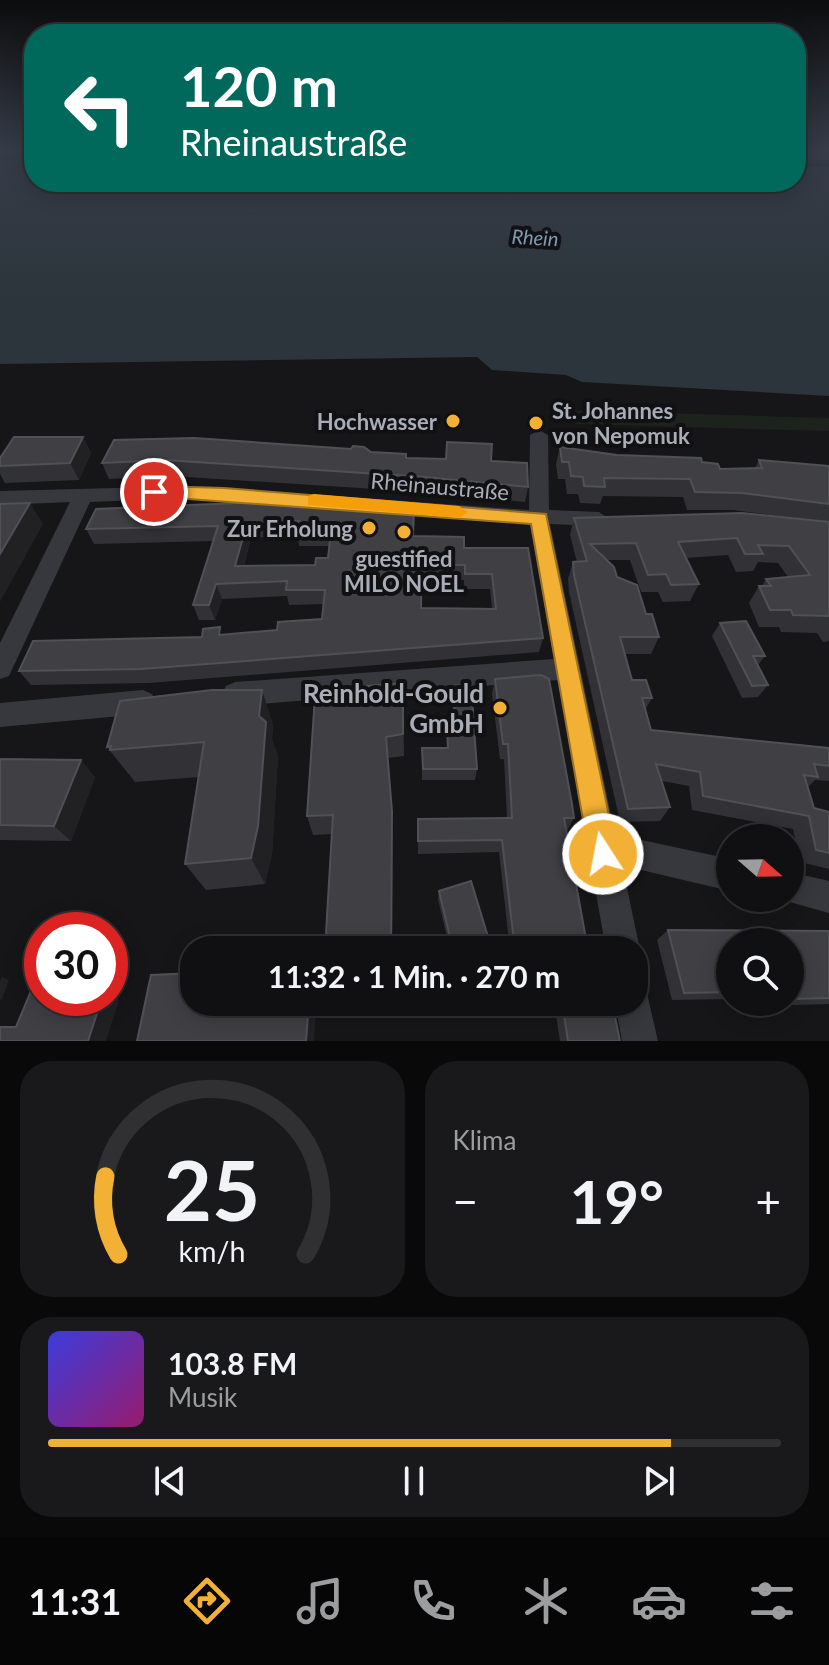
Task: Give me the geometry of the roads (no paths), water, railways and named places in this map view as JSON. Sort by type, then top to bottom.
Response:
[{"type":"street","points":[[539,435],[539,518],[620,936]]},
{"type":"street","points":[[0,668],[84,494]]},
{"type":"street","name":"Rheinaustraße","points":[[0,498],[84,494],[224,494],[539,518],[615,519]]},
{"type":"street","points":[[209,696],[566,669]]},
{"type":"street","points":[[0,715],[164,700]]},
{"type":"street","points":[[603,854],[637,854],[716,872]]},
{"type":"street","points":[[804,891],[829,897]]},
{"type":"street","points":[[636,1016],[640,1041]]},
{"type":"water","name":"Rhein","points":[[0,199],[829,199],[829,396],[582,382],[566,375],[492,370],[477,357],[0,364]]},
{"type":"place","name":"Hochwasser","points":[[453,421]]},
{"type":"place","name":"St. Johannes von Nepomuk","points":[[536,423]]},
{"type":"place","name":"Zur Erholung","points":[[369,528]]},
{"type":"place","name":"guestified MILO NOEL","points":[[404,532]]},
{"type":"place","name":"Reinhold-Gould GmbH","points":[[500,708]]}]
